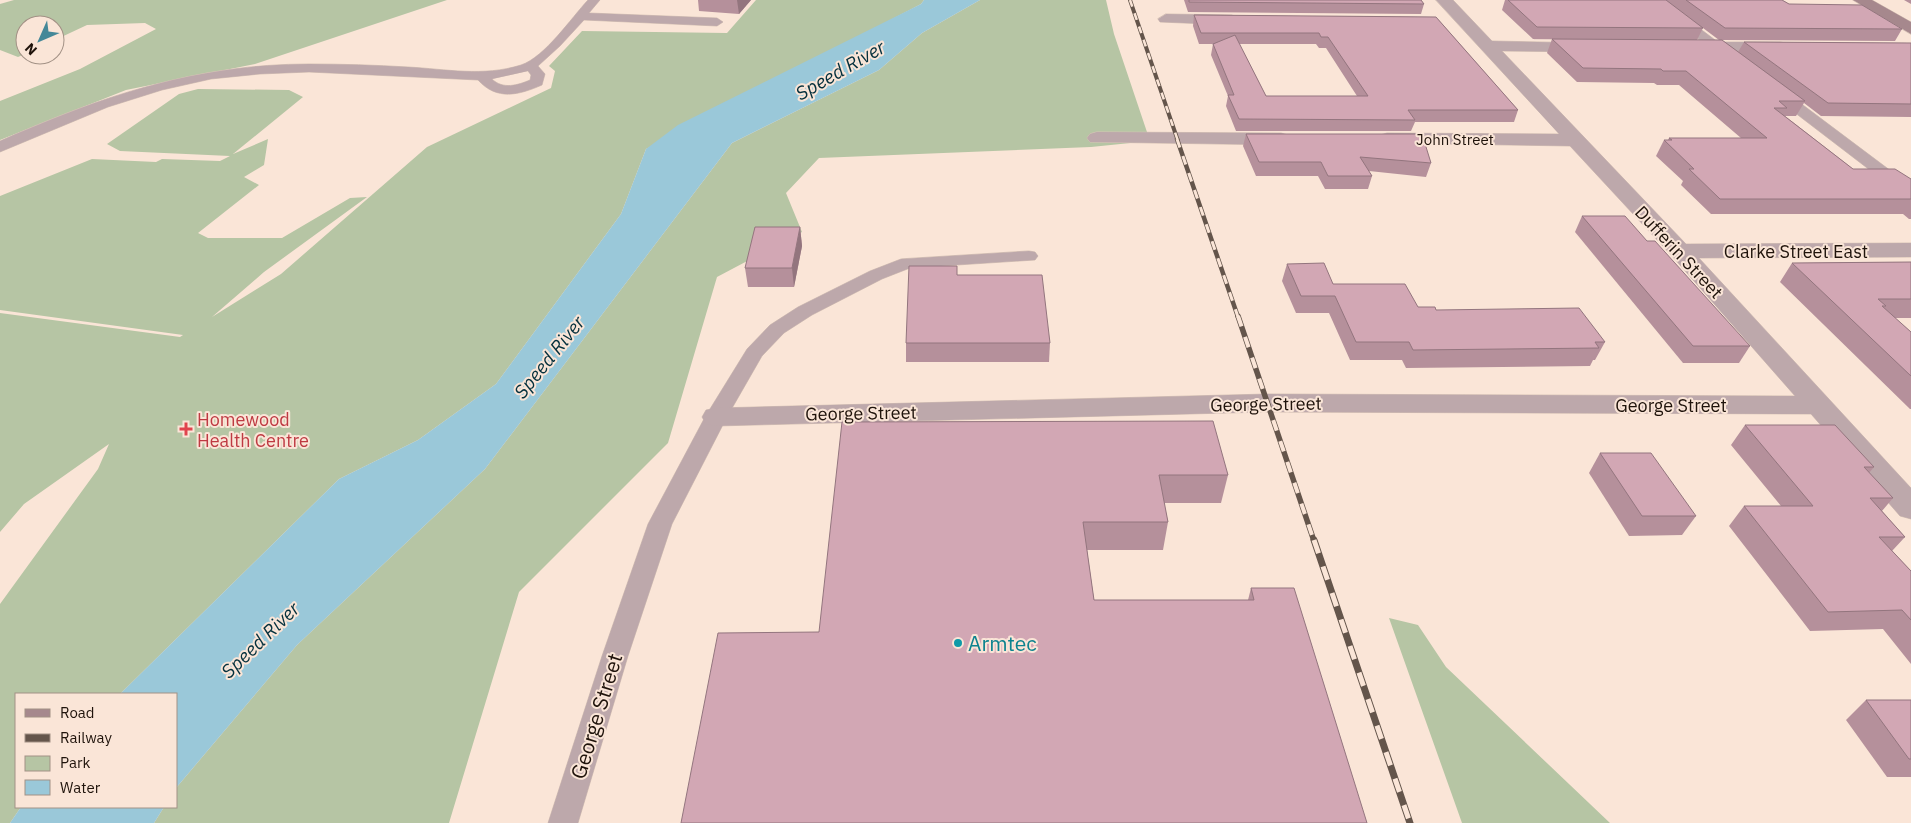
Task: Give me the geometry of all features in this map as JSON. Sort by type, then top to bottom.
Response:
[{"type":"main road","points":[[1861,0],[1911,29]]},
{"type":"street","name":"Dufferin Street","points":[[1444,0],[1573,140],[1680,251],[1816,405],[1911,508]]},
{"type":"street","points":[[1166,19],[1244,20]]},
{"type":"street","points":[[1438,21],[1463,21]]},
{"type":"street","points":[[1488,46],[1608,47]]},
{"type":"street","points":[[1678,47],[1798,47]]},
{"type":"street","points":[[1097,138],[1303,139]]},
{"type":"street","name":"John Street","points":[[1373,139],[1573,140]]},
{"type":"street","name":"Clarke Street East","points":[[1680,251],[1911,250]]},
{"type":"street","name":"George Street","points":[[716,417],[1267,403],[1816,405]]},
{"type":"lane","points":[[0,146],[42,127],[115,100],[167,85],[212,75],[293,69],[407,71],[483,77],[530,65],[594,0]]},
{"type":"lane","points":[[1654,0],[1747,70]]},
{"type":"lane","points":[[579,16],[717,22]]},
{"type":"lane","points":[[483,77],[492,88],[517,91],[537,82],[538,74],[530,65]]},
{"type":"lane","points":[[1763,81],[1911,194]]},
{"type":"lane","name":"George Street","points":[[563,823],[615,656],[660,524],[716,417],[754,352],[777,329],[840,292],[907,263],[1029,256]]},
{"type":"green space","points":[[14,0],[447,0],[255,64],[126,90],[0,140],[0,101],[80,69],[156,29],[145,23],[87,25],[65,35],[65,15],[15,15],[15,56],[0,50],[0,4]]},
{"type":"green space","name":"Homewood Health Centre","points":[[756,0],[924,0],[921,4],[646,149],[621,214],[496,384],[418,440],[339,479],[121,693],[15,693],[15,808],[20,808],[10,823],[0,823],[0,604],[98,469],[109,444],[24,504],[0,532],[0,313],[180,337],[183,335],[0,310],[0,196],[92,159],[156,162],[162,159],[220,161],[230,156],[120,151],[107,144],[179,94],[198,89],[289,90],[303,97],[233,154],[268,139],[264,165],[244,177],[259,185],[198,233],[208,238],[282,238],[350,198],[367,197],[264,272],[212,317],[281,274],[427,147],[551,88],[555,71],[549,66],[582,31],[727,33]]},
{"type":"green space","points":[[980,0],[1106,0],[1114,34],[1150,141],[1091,147],[819,158],[786,193],[802,232],[717,277],[668,443],[519,592],[449,823],[154,823],[163,808],[178,808],[178,786],[297,645],[485,469],[732,143],[879,70],[922,33]]},
{"type":"green space","points":[[1389,618],[1418,625],[1446,667],[1610,823],[1462,823]]},
{"type":"water","name":"Speed River","points":[[924,0],[980,0],[922,33],[879,70],[732,143],[485,469],[297,645],[178,786],[178,693],[121,693],[339,479],[418,440],[496,384],[621,214],[646,149],[678,125],[921,4]]},
{"type":"water","points":[[20,808],[163,808],[154,823],[10,823]]},
{"type":"building","points":[[1189,0],[1421,0],[1424,4],[1189,2]]},
{"type":"building","points":[[1508,0],[1666,0],[1703,28],[1537,27]]},
{"type":"building","points":[[1686,0],[1782,0],[1789,4],[1862,5],[1902,29],[1725,28]]},
{"type":"building","points":[[1194,15],[1436,17],[1518,110],[1408,110],[1415,120],[1239,119],[1228,95],[1234,95],[1213,44],[1235,35],[1266,96],[1368,96],[1328,37],[1321,37],[1319,33],[1201,33]]},
{"type":"building","points":[[1552,39],[1722,40],[1805,101],[1779,101],[1787,108],[1774,108],[1853,169],[1895,169],[1911,179],[1911,199],[1720,199],[1689,169],[1694,169],[1664,140],[1672,140],[1669,138],[1767,138],[1686,71],[1583,68]]},
{"type":"building","points":[[1744,42],[1911,43],[1911,104],[1828,103]]},
{"type":"building","points":[[1246,134],[1422,134],[1431,163],[1360,157],[1372,176],[1328,176],[1321,162],[1259,162]]},
{"type":"building","points":[[1582,216],[1625,216],[1647,241],[1655,241],[1750,346],[1693,346]]},
{"type":"building","points":[[755,227],[800,227],[792,268],[745,268]]},
{"type":"building","points":[[1911,262],[1911,299],[1878,299],[1886,306],[1882,306],[1911,332],[1911,376],[1792,263]]},
{"type":"building","points":[[1324,263],[1333,284],[1405,284],[1418,307],[1435,307],[1436,310],[1579,308],[1605,342],[1595,342],[1599,348],[1413,350],[1409,342],[1356,342],[1335,296],[1301,296],[1287,264]]},
{"type":"building","points":[[909,266],[957,266],[957,275],[1042,275],[1050,343],[906,343]]},
{"type":"building","name":"Armtec","points":[[1213,421],[1228,475],[1159,475],[1168,522],[1083,522],[1094,600],[1254,600],[1251,588],[1294,588],[1367,823],[681,823],[718,633],[819,632],[842,422]]},
{"type":"building","points":[[1745,425],[1835,425],[1874,467],[1864,467],[1893,498],[1870,498],[1905,537],[1879,537],[1911,571],[1911,620],[1902,610],[1828,612],[1744,506],[1813,506]]},
{"type":"building","points":[[1600,453],[1651,453],[1696,516],[1642,516]]},
{"type":"building","points":[[1866,700],[1911,700],[1911,759],[1909,759]]},
{"type":"railway","points":[[1130,0],[1178,141]]},
{"type":"railway","points":[[1177,139],[1238,317]]},
{"type":"railway","points":[[1238,316],[1314,541]]},
{"type":"railway","points":[[1314,540],[1410,823]]},
{"type":"place","name":"Homewood Health Centre","points":[[186,429]]},
{"type":"place","name":"Armtec","points":[[958,643]]}]
